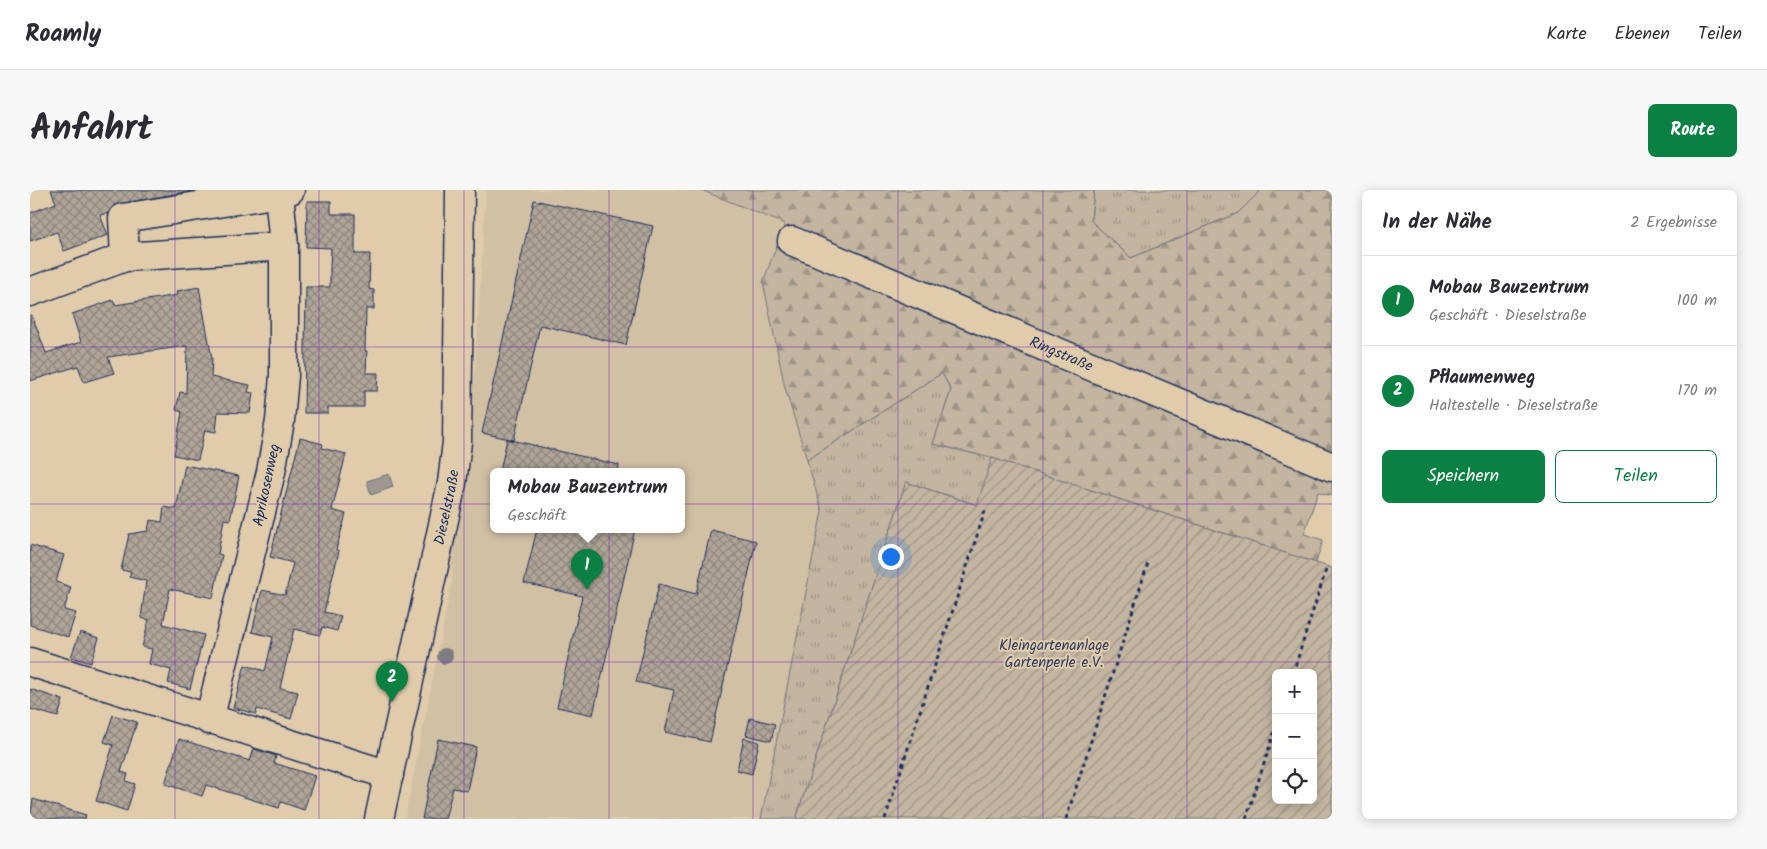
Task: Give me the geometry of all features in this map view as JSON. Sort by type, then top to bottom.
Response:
[{"type":"street","name":"Dieselstraße","points":[[379,819],[452,483],[457,442],[460,190]]},
{"type":"street","points":[[125,258],[123,218],[284,192]]},
{"type":"street","name":"Aprikosenweg","points":[[209,720],[271,472],[280,422],[284,376],[284,192]]},
{"type":"street","name":"Ringstraße","points":[[792,241],[1332,468]]},
{"type":"street","points":[[30,292],[125,258],[284,246]]},
{"type":"street","points":[[30,662],[209,720],[389,775]]},
{"type":"path","points":[[885,819],[985,511]]},
{"type":"path","points":[[1066,819],[1148,564]]},
{"type":"path","points":[[1294,669],[1326,567]]},
{"type":"path","points":[[1246,819],[1272,739]]},
{"type":"shaded area","points":[[486,190],[701,190],[785,224],[763,282],[785,388],[822,511],[761,819],[405,819],[452,581],[452,547],[469,468]]},
{"type":"shaded area","points":[[389,474],[393,487],[371,495],[367,481]]},
{"type":"green space","points":[[701,190],[1094,190],[1091,221],[1131,258],[1238,213],[1261,190],[1332,190],[1332,496],[1318,492],[1304,534],[1323,540],[1316,563],[992,458],[933,444],[951,390],[942,373],[807,460],[785,388],[763,282],[785,224]]},
{"type":"green space","points":[[1094,190],[1261,190],[1238,213],[1131,258],[1091,221]]},
{"type":"green space","points":[[942,373],[951,390],[933,444],[992,458],[978,505],[906,482],[796,819],[761,819],[822,511],[807,460]]},
{"type":"green space","name":"Kleingartenanlage Gartenperle e.V.","points":[[992,458],[1332,568],[1332,819],[796,819],[906,482],[977,505]]},
{"type":"building","points":[[51,190],[197,190],[114,205],[109,213],[100,215],[108,235],[64,251],[57,232],[30,241],[30,213],[56,203]]},
{"type":"building","points":[[534,200],[653,226],[626,345],[540,325],[514,440],[482,433]]},
{"type":"building","points":[[307,201],[331,201],[331,214],[355,214],[355,254],[370,254],[369,289],[374,290],[374,309],[366,309],[366,373],[378,373],[377,391],[364,391],[364,407],[328,407],[328,413],[304,413],[306,287],[330,287],[331,248],[306,247]]},
{"type":"building","points":[[199,287],[212,359],[211,377],[250,385],[248,392],[253,393],[250,413],[218,412],[216,432],[205,430],[198,460],[174,455],[182,412],[176,410],[180,392],[186,393],[187,346],[108,357],[114,373],[84,382],[78,366],[30,381],[30,315],[32,315],[46,353],[81,342],[72,314],[113,300],[115,305],[178,295],[177,291]]},
{"type":"building","points":[[300,438],[323,444],[322,448],[346,454],[332,510],[346,514],[336,550],[339,551],[324,612],[341,616],[337,631],[322,627],[320,635],[294,629],[280,688],[298,692],[291,719],[257,709],[256,714],[233,708],[245,665],[265,671],[273,637],[252,632],[262,590],[285,595],[293,563],[270,557]]},
{"type":"building","points":[[507,439],[619,465],[618,468],[501,468]]},
{"type":"building","points":[[185,465],[239,476],[230,520],[224,519],[218,554],[222,555],[213,598],[170,589],[163,624],[204,635],[190,689],[168,683],[171,670],[149,664],[152,649],[142,647],[149,620],[141,618],[146,581],[129,577],[131,572],[121,570],[129,534],[148,531],[150,520],[162,522],[164,507],[176,509]]},
{"type":"building","points":[[711,530],[756,541],[710,742],[665,732],[674,690],[636,682],[659,584],[696,594]]},
{"type":"building","points":[[536,533],[634,533],[593,715],[557,707],[582,596],[524,583]]},
{"type":"building","points":[[30,545],[64,555],[56,582],[71,587],[64,610],[76,613],[68,637],[30,625]]},
{"type":"building","points":[[80,632],[99,638],[91,663],[71,657]]},
{"type":"building","points":[[30,689],[63,700],[58,717],[30,709]]},
{"type":"building","points":[[113,715],[137,722],[121,772],[128,774],[126,781],[135,784],[127,811],[96,801],[113,745],[104,742]]},
{"type":"building","points":[[750,718],[775,724],[771,741],[746,735]]},
{"type":"building","points":[[744,738],[759,742],[752,774],[737,770]]},
{"type":"building","points":[[179,739],[250,761],[254,749],[276,756],[274,763],[315,776],[304,810],[281,802],[279,808],[206,785],[202,796],[165,784]]},
{"type":"building","points":[[438,739],[476,747],[467,791],[453,788],[445,819],[422,819]]},
{"type":"building","points":[[33,799],[86,815],[85,819],[30,819]]},
{"type":"place","name":"Mobau Bauzentrum","points":[[587,590]]},
{"type":"place","name":"Pflaumenweg","points":[[392,702]]}]
